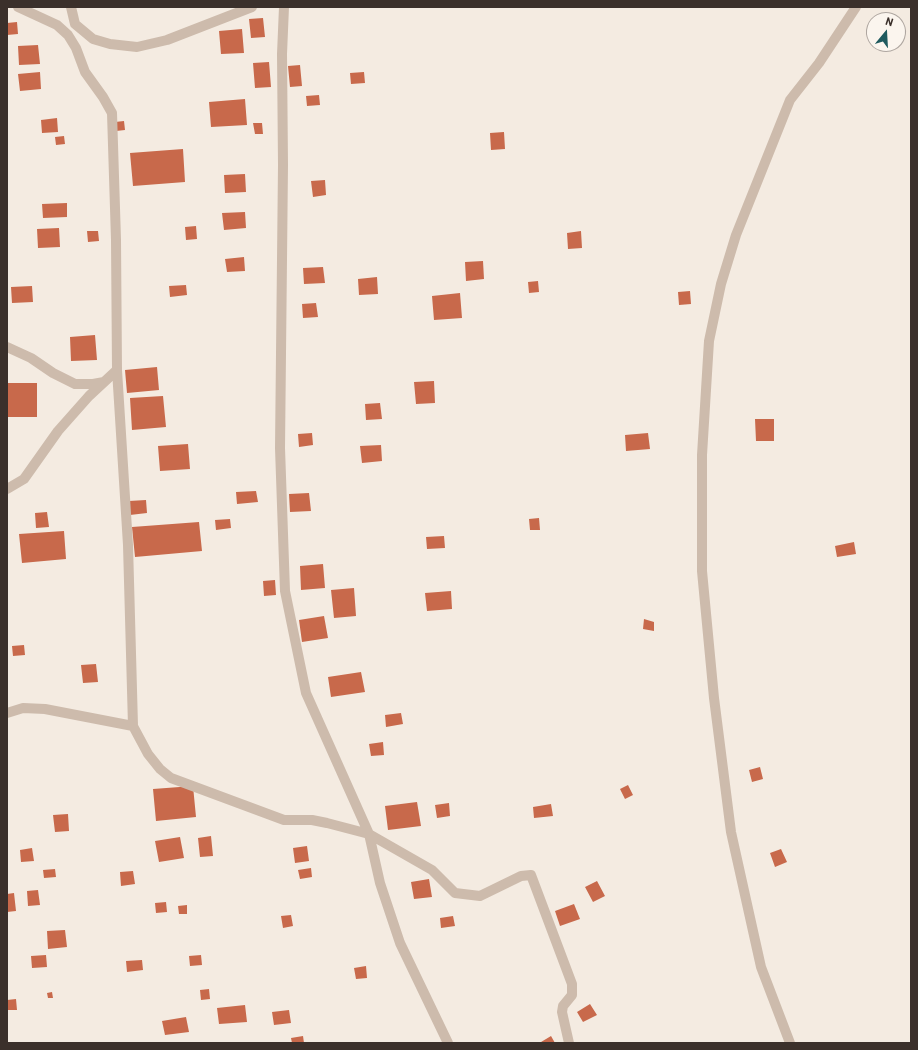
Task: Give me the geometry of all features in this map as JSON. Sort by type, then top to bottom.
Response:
[{"type":"street","points":[[18,7],[57,25],[68,34],[76,48],[85,72],[103,97],[112,113],[116,240],[116,370],[128,545],[133,726],[148,754],[160,769],[171,778],[222,796],[264,814],[284,820],[320,821],[369,834],[432,870],[455,893],[480,896],[521,876],[531,875],[572,984],[572,995],[563,1006],[562,1012],[569,1043]]},
{"type":"street","points":[[71,7],[75,24],[93,39],[110,44],[137,47],[167,40],[252,7]]},
{"type":"street","points":[[284,7],[282,54],[283,165],[280,448],[285,591],[306,693],[369,834],[380,883],[400,943],[448,1043]]},
{"type":"street","points":[[790,1043],[761,967],[733,840],[714,698],[702,571],[702,456],[709,341],[721,284],[736,235],[790,100],[819,63],[856,7]]},
{"type":"street","points":[[68,34],[75,24]]},
{"type":"street","points":[[7,347],[31,358],[53,373],[75,384],[93,384],[104,382]]},
{"type":"street","points":[[7,489],[24,479],[58,431],[116,370]]},
{"type":"street","points":[[7,713],[23,708],[45,709],[133,726]]},
{"type":"building","points":[[263,18],[265,37],[251,38],[249,19]]},
{"type":"building","points":[[17,22],[18,34],[7,35],[7,23]]},
{"type":"building","points":[[242,29],[244,53],[221,54],[219,31]]},
{"type":"building","points":[[38,45],[40,64],[19,65],[18,46]]},
{"type":"building","points":[[269,62],[271,87],[255,88],[253,63]]},
{"type":"building","points":[[300,65],[302,86],[290,87],[288,66]]},
{"type":"building","points":[[40,72],[41,89],[20,91],[18,74]]},
{"type":"building","points":[[364,72],[365,83],[351,84],[350,73]]},
{"type":"building","points":[[319,95],[320,105],[307,106],[306,96]]},
{"type":"building","points":[[245,99],[247,125],[211,127],[209,102]]},
{"type":"building","points":[[57,118],[58,132],[42,133],[41,120]]},
{"type":"building","points":[[124,121],[125,130],[116,131],[115,122]]},
{"type":"building","points":[[253,123],[262,123],[263,134],[255,134]]},
{"type":"building","points":[[504,132],[505,149],[491,150],[490,133]]},
{"type":"building","points":[[64,136],[65,144],[56,145],[55,137]]},
{"type":"building","points":[[183,149],[185,182],[133,186],[130,153]]},
{"type":"building","points":[[245,174],[246,192],[225,193],[224,175]]},
{"type":"building","points":[[325,180],[326,195],[313,197],[311,181]]},
{"type":"building","points":[[67,203],[67,217],[43,218],[42,204]]},
{"type":"building","points":[[245,212],[246,228],[224,230],[222,213]]},
{"type":"building","points":[[196,226],[197,239],[186,240],[185,227]]},
{"type":"building","points":[[59,228],[60,247],[38,248],[37,229]]},
{"type":"building","points":[[87,231],[98,231],[99,241],[88,242]]},
{"type":"building","points":[[581,231],[582,248],[568,249],[567,233]]},
{"type":"building","points":[[244,257],[245,271],[227,272],[225,259]]},
{"type":"building","points":[[483,261],[484,279],[466,281],[465,262]]},
{"type":"building","points":[[323,267],[325,283],[304,284],[303,268]]},
{"type":"building","points":[[377,277],[378,294],[359,295],[358,279]]},
{"type":"building","points":[[538,281],[539,292],[529,293],[528,282]]},
{"type":"building","points":[[186,285],[187,295],[170,297],[169,286]]},
{"type":"building","points":[[32,286],[33,302],[12,303],[11,287]]},
{"type":"building","points":[[690,291],[691,304],[679,305],[678,292]]},
{"type":"building","points":[[460,293],[462,318],[434,320],[432,296]]},
{"type":"building","points":[[316,303],[318,317],[303,318],[302,304]]},
{"type":"building","points":[[95,335],[97,360],[71,361],[70,337]]},
{"type":"building","points":[[157,367],[159,390],[127,393],[125,370]]},
{"type":"building","points":[[434,381],[435,403],[416,404],[414,382]]},
{"type":"building","points":[[7,383],[37,383],[37,417],[7,417]]},
{"type":"building","points":[[163,396],[166,427],[132,430],[130,398]]},
{"type":"building","points":[[380,403],[382,419],[366,420],[365,404]]},
{"type":"building","points":[[755,419],[774,419],[774,441],[756,441]]},
{"type":"building","points":[[312,433],[313,445],[299,447],[298,434]]},
{"type":"building","points":[[648,433],[650,449],[626,451],[625,435]]},
{"type":"building","points":[[188,444],[190,469],[160,471],[158,446]]},
{"type":"building","points":[[381,445],[382,461],[362,463],[360,446]]},
{"type":"building","points":[[256,491],[258,502],[237,504],[236,492]]},
{"type":"building","points":[[309,493],[311,511],[290,512],[289,494]]},
{"type":"building","points":[[146,500],[147,513],[130,515],[129,501]]},
{"type":"building","points":[[47,512],[49,527],[36,528],[35,513]]},
{"type":"building","points":[[539,518],[540,530],[530,530],[529,519]]},
{"type":"building","points":[[230,519],[231,528],[216,530],[215,520]]},
{"type":"building","points":[[199,522],[202,551],[135,557],[132,527]]},
{"type":"building","points":[[64,531],[66,559],[22,563],[19,534]]},
{"type":"building","points":[[444,536],[445,548],[427,549],[426,537]]},
{"type":"building","points":[[854,542],[856,554],[837,557],[835,546]]},
{"type":"building","points":[[323,564],[325,588],[301,590],[300,566]]},
{"type":"building","points":[[275,580],[276,595],[264,596],[263,581]]},
{"type":"building","points":[[354,588],[356,616],[334,618],[331,590]]},
{"type":"building","points":[[451,591],[452,609],[427,611],[425,593]]},
{"type":"building","points":[[324,616],[328,638],[302,642],[299,620]]},
{"type":"building","points":[[644,619],[654,622],[654,631],[643,629]]},
{"type":"building","points":[[24,645],[25,655],[13,656],[12,646]]},
{"type":"building","points":[[96,664],[98,682],[83,683],[81,665]]},
{"type":"building","points":[[361,672],[365,692],[331,697],[328,677]]},
{"type":"building","points":[[401,713],[403,724],[386,727],[385,715]]},
{"type":"building","points":[[383,742],[384,755],[371,756],[369,744]]},
{"type":"building","points":[[760,767],[763,779],[752,782],[749,770]]},
{"type":"building","points":[[628,785],[633,795],[625,799],[620,789]]},
{"type":"building","points":[[193,786],[196,817],[156,821],[153,789]]},
{"type":"building","points":[[417,802],[421,826],[388,830],[385,806]]},
{"type":"building","points":[[449,803],[450,816],[437,818],[435,805]]},
{"type":"building","points":[[551,804],[553,816],[534,818],[533,807]]},
{"type":"building","points":[[68,814],[69,831],[55,832],[53,815]]},
{"type":"building","points":[[211,836],[213,856],[200,857],[198,838]]},
{"type":"building","points":[[180,837],[184,858],[159,862],[155,841]]},
{"type":"building","points":[[307,846],[309,861],[295,863],[293,848]]},
{"type":"building","points":[[32,848],[34,861],[21,862],[20,850]]},
{"type":"building","points":[[781,849],[787,862],[775,867],[770,853]]},
{"type":"building","points":[[311,868],[312,877],[300,879],[298,870]]},
{"type":"building","points":[[55,869],[56,877],[44,878],[43,870]]},
{"type":"building","points":[[133,871],[135,884],[121,886],[120,872]]},
{"type":"building","points":[[429,879],[432,897],[414,899],[411,882]]},
{"type":"building","points":[[597,881],[605,896],[593,902],[585,887]]},
{"type":"building","points":[[38,890],[40,905],[28,906],[27,891]]},
{"type":"building","points":[[14,893],[16,911],[7,912],[7,894]]},
{"type":"building","points":[[166,902],[167,912],[156,913],[155,903]]},
{"type":"building","points":[[574,904],[580,919],[560,926],[555,911]]},
{"type":"building","points":[[187,905],[187,914],[179,914],[178,906]]},
{"type":"building","points":[[291,915],[293,926],[283,928],[281,916]]},
{"type":"building","points":[[453,916],[455,926],[441,928],[440,918]]},
{"type":"building","points":[[65,930],[67,947],[48,949],[47,931]]},
{"type":"building","points":[[46,955],[47,967],[32,968],[31,956]]},
{"type":"building","points":[[201,955],[202,965],[190,966],[189,956]]},
{"type":"building","points":[[142,960],[143,970],[127,972],[126,961]]},
{"type":"building","points":[[366,966],[367,978],[356,979],[354,968]]},
{"type":"building","points":[[209,989],[210,999],[201,1000],[200,990]]},
{"type":"building","points":[[52,992],[53,998],[48,998],[47,993]]},
{"type":"building","points":[[16,999],[17,1010],[7,1010],[7,1000]]},
{"type":"building","points":[[590,1004],[597,1015],[583,1022],[577,1012]]},
{"type":"building","points":[[245,1005],[247,1022],[219,1024],[217,1008]]},
{"type":"building","points":[[289,1010],[291,1023],[274,1025],[272,1012]]},
{"type":"building","points":[[186,1017],[189,1032],[165,1035],[162,1021]]},
{"type":"building","points":[[303,1036],[304,1043],[292,1043],[291,1038]]},
{"type":"building","points":[[551,1036],[555,1043],[541,1042]]}]
